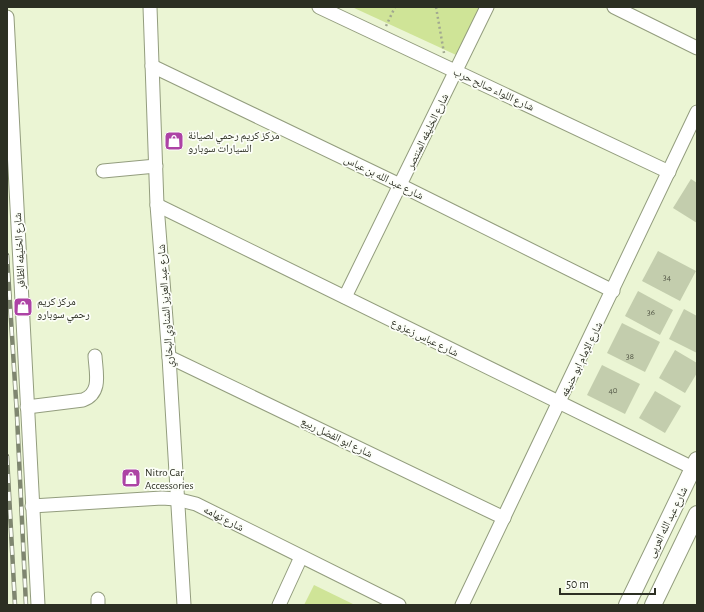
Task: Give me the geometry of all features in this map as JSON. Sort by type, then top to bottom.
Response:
[{"type":"main road","name":"شارع عبد الله العربى","points":[[627,605],[695,464]]},
{"type":"main road","points":[[653,605],[697,514]]},
{"type":"street","name":"شارع عبد العزيز الشناوي البخاري","points":[[150,7],[157,206],[169,357],[176,499],[184,605]]},
{"type":"street","name":"شارع اللواء صالح حرب","points":[[319,7],[669,172]]},
{"type":"street","name":"شارع الخليفه المنتصر","points":[[345,297],[400,185],[451,69],[487,7]]},
{"type":"street","points":[[614,7],[697,48]]},
{"type":"street","name":"شارع الخليفه الظافر","points":[[7,17],[38,605]]},
{"type":"street","name":"شارع عبد الله بن عباس","points":[[152,66],[400,185],[613,291]]},
{"type":"street","name":"شارع الإمام ابو حنيفه","points":[[462,605],[560,403],[697,112]]},
{"type":"street","points":[[103,171],[156,166]]},
{"type":"street","name":"شارع عباس زعزوع","points":[[157,206],[560,403],[695,464]]},
{"type":"street","points":[[27,407],[83,400],[88,398],[96,389],[94,356]]},
{"type":"street","name":"شارع ابو الفضل ربيع","points":[[169,357],[504,518]]},
{"type":"street","name":"شارع تهامه","points":[[32,506],[162,498],[176,499],[196,504],[399,605]]},
{"type":"street","points":[[279,605],[301,557]]},
{"type":"path","points":[[381,37],[395,7]]},
{"type":"path","points":[[436,7],[451,69]]},
{"type":"green space","points":[[352,7],[492,7],[467,60]]},
{"type":"green space","points":[[314,585],[355,605],[304,605]]},
{"type":"building","points":[[691,179],[697,183],[697,223],[673,208]]},
{"type":"building","points":[[658,251],[696,271],[680,301],[642,281]]},
{"type":"building","points":[[638,291],[673,310],[660,335],[625,316]]},
{"type":"building","points":[[684,309],[697,316],[697,353],[669,339]]},
{"type":"building","points":[[622,323],[660,342],[645,372],[607,353]]},
{"type":"building","points":[[675,350],[697,363],[697,373],[685,393],[659,378]]},
{"type":"building","points":[[602,365],[640,384],[625,414],[587,395]]},
{"type":"building","points":[[655,391],[681,406],[665,433],[639,418]]},
{"type":"railway","points":[[7,255],[17,416],[26,605]]},
{"type":"railway","points":[[7,456],[15,605]]},
{"type":"place","name":"مركز كريم رحمي لصيانة السيارات سوبارو","points":[[174,141]]},
{"type":"place","name":"مركز كريم رحمي سوبارو","points":[[23,307]]},
{"type":"place","name":"Nitro Car Accessories","points":[[131,478]]}]
